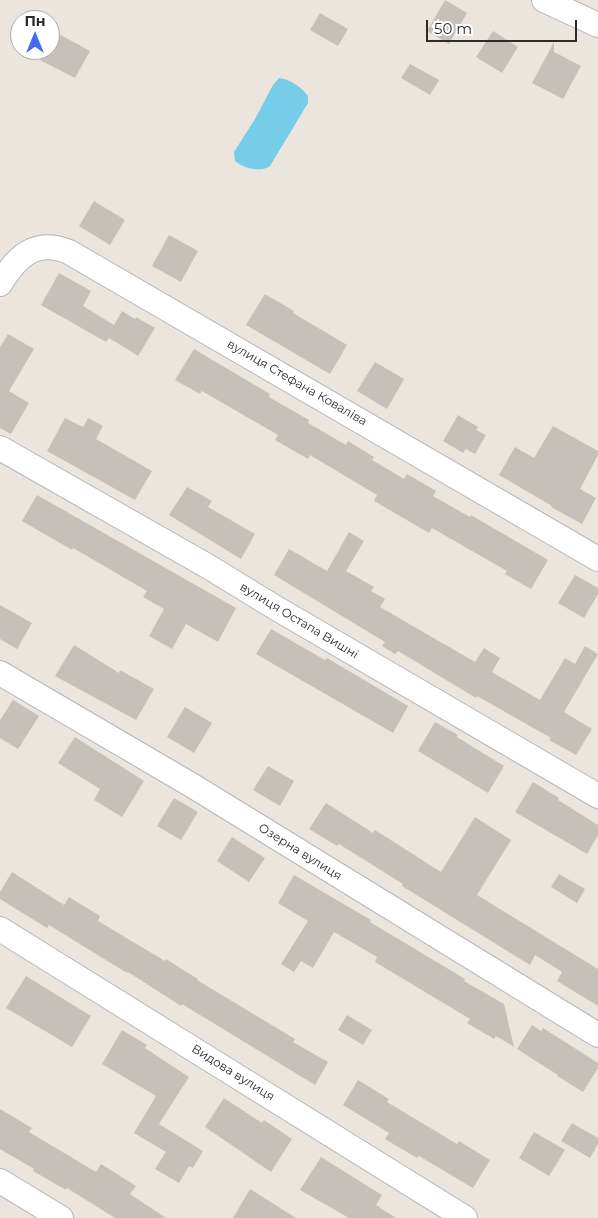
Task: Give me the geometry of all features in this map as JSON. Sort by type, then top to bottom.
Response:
[{"type":"street","points":[[544,0],[598,25]]},
{"type":"street","name":"вулиця Стефана Коваліва","points":[[0,284],[5,275],[28,252],[44,246],[56,246],[70,252],[598,559]]},
{"type":"street","name":"вулиця Остапа Вишні","points":[[0,448],[209,566],[293,618],[598,796]]},
{"type":"street","name":"Озерна вулиця","points":[[0,673],[201,792],[598,1035]]},
{"type":"street","name":"Видова вулиця","points":[[0,929],[465,1218]]},
{"type":"street","points":[[0,1181],[62,1218]]},
{"type":"water","points":[[279,78],[295,84],[302,90],[308,96],[308,103],[270,166],[262,169],[252,169],[243,166],[235,161],[234,152]]},
{"type":"building","points":[[445,0],[467,13],[449,44],[427,31]]},
{"type":"building","points":[[320,13],[348,29],[338,46],[310,30]]},
{"type":"building","points":[[493,31],[518,47],[502,73],[476,57]]},
{"type":"building","points":[[60,35],[90,51],[75,78],[40,60],[60,60]]},
{"type":"building","points":[[554,42],[554,52],[581,66],[563,99],[532,83]]},
{"type":"building","points":[[410,64],[439,80],[430,95],[401,78]]},
{"type":"building","points":[[94,201],[125,220],[110,245],[79,226]]},
{"type":"building","points":[[169,235],[198,251],[181,282],[152,266]]},
{"type":"building","points":[[59,273],[91,291],[83,306],[114,325],[122,311],[155,328],[138,356],[109,338],[106,342],[41,305]]},
{"type":"building","points":[[265,294],[347,345],[330,374],[246,325]]},
{"type":"building","points":[[8,334],[34,349],[9,391],[29,403],[11,434],[0,428],[0,347]]},
{"type":"building","points":[[194,349],[270,394],[269,397],[309,420],[308,423],[346,445],[348,441],[374,457],[372,460],[404,479],[407,474],[436,491],[433,496],[470,517],[471,515],[548,560],[531,589],[505,574],[507,571],[432,528],[429,533],[374,501],[377,495],[310,455],[308,459],[275,440],[278,435],[202,391],[200,394],[175,380]]},
{"type":"building","points":[[375,362],[404,379],[387,409],[357,391]]},
{"type":"building","points":[[458,415],[478,427],[476,430],[486,435],[475,454],[466,449],[463,453],[443,441]]},
{"type":"building","points":[[65,418],[83,427],[88,418],[103,426],[96,439],[152,471],[135,500],[47,451]]},
{"type":"building","points":[[553,426],[598,451],[598,455],[580,489],[596,498],[582,524],[499,475],[515,447],[534,458]]},
{"type":"building","points":[[187,487],[212,501],[208,507],[255,534],[241,559],[169,515]]},
{"type":"building","points":[[37,495],[236,608],[218,642],[186,624],[172,649],[149,636],[164,609],[143,597],[147,591],[22,521]]},
{"type":"building","points":[[349,532],[364,541],[346,571],[374,587],[371,591],[385,599],[380,607],[475,662],[484,648],[500,658],[492,672],[540,700],[565,658],[575,664],[585,646],[598,654],[564,712],[592,729],[576,755],[549,740],[551,738],[477,696],[476,698],[398,651],[395,654],[382,646],[385,642],[274,575],[289,549],[327,571]]},
{"type":"building","points":[[575,575],[598,588],[598,594],[584,618],[558,603]]},
{"type":"building","points":[[0,605],[32,623],[17,649],[0,639]]},
{"type":"building","points":[[271,629],[325,660],[327,658],[408,706],[393,733],[256,654]]},
{"type":"building","points":[[74,645],[119,673],[120,670],[154,689],[136,720],[55,676]]},
{"type":"building","points":[[13,700],[39,716],[18,749],[0,738],[0,720]]},
{"type":"building","points":[[185,707],[212,723],[194,753],[167,737]]},
{"type":"building","points":[[435,722],[504,766],[488,793],[418,751]]},
{"type":"building","points":[[75,737],[144,781],[122,817],[94,800],[100,789],[58,763]]},
{"type":"building","points":[[268,766],[294,781],[280,806],[253,790]]},
{"type":"building","points":[[533,782],[598,825],[598,835],[587,854],[515,812]]},
{"type":"building","points":[[174,798],[198,812],[181,840],[157,826]]},
{"type":"building","points":[[326,803],[373,833],[375,830],[441,872],[475,817],[511,840],[477,895],[598,969],[598,1006],[557,981],[562,972],[535,955],[530,965],[402,886],[403,884],[339,844],[337,846],[309,829]]},
{"type":"building","points":[[232,837],[265,858],[249,882],[217,861]]},
{"type":"building","points":[[12,872],[64,905],[69,897],[100,916],[98,921],[165,961],[166,959],[197,980],[295,1039],[293,1042],[328,1062],[315,1085],[49,925],[47,928],[0,899],[0,892]]},
{"type":"building","points":[[559,874],[585,889],[577,903],[551,887]]},
{"type":"building","points":[[294,875],[371,920],[370,922],[504,1004],[514,1047],[496,1036],[494,1039],[467,1023],[470,1019],[375,962],[377,957],[334,932],[313,968],[301,961],[294,972],[281,964],[308,921],[278,903]]},
{"type":"building","points":[[26,976],[91,1016],[72,1047],[6,1008]]},
{"type":"building","points":[[347,1015],[372,1030],[363,1045],[338,1030]]},
{"type":"building","points":[[532,1025],[541,1031],[543,1028],[598,1063],[598,1068],[583,1092],[517,1049]]},
{"type":"building","points":[[122,1030],[147,1045],[145,1048],[189,1077],[159,1124],[203,1151],[193,1168],[189,1166],[179,1183],[155,1169],[166,1152],[134,1133],[156,1096],[102,1064]]},
{"type":"building","points":[[358,1080],[389,1099],[387,1102],[457,1144],[459,1141],[490,1160],[473,1188],[419,1156],[417,1158],[385,1139],[389,1133],[343,1105]]},
{"type":"building","points":[[224,1098],[262,1123],[264,1120],[292,1139],[271,1172],[205,1127]]},
{"type":"building","points":[[0,1109],[32,1128],[29,1132],[96,1172],[101,1164],[136,1186],[130,1194],[166,1218],[115,1218],[67,1188],[66,1190],[33,1171],[34,1169],[0,1149]]},
{"type":"building","points":[[572,1123],[598,1138],[598,1144],[590,1158],[561,1141]]},
{"type":"building","points":[[534,1132],[565,1150],[549,1176],[519,1158]]},
{"type":"building","points":[[321,1157],[382,1195],[376,1205],[396,1218],[349,1218],[300,1190]]},
{"type":"building","points":[[250,1189],[296,1218],[233,1218]]}]
